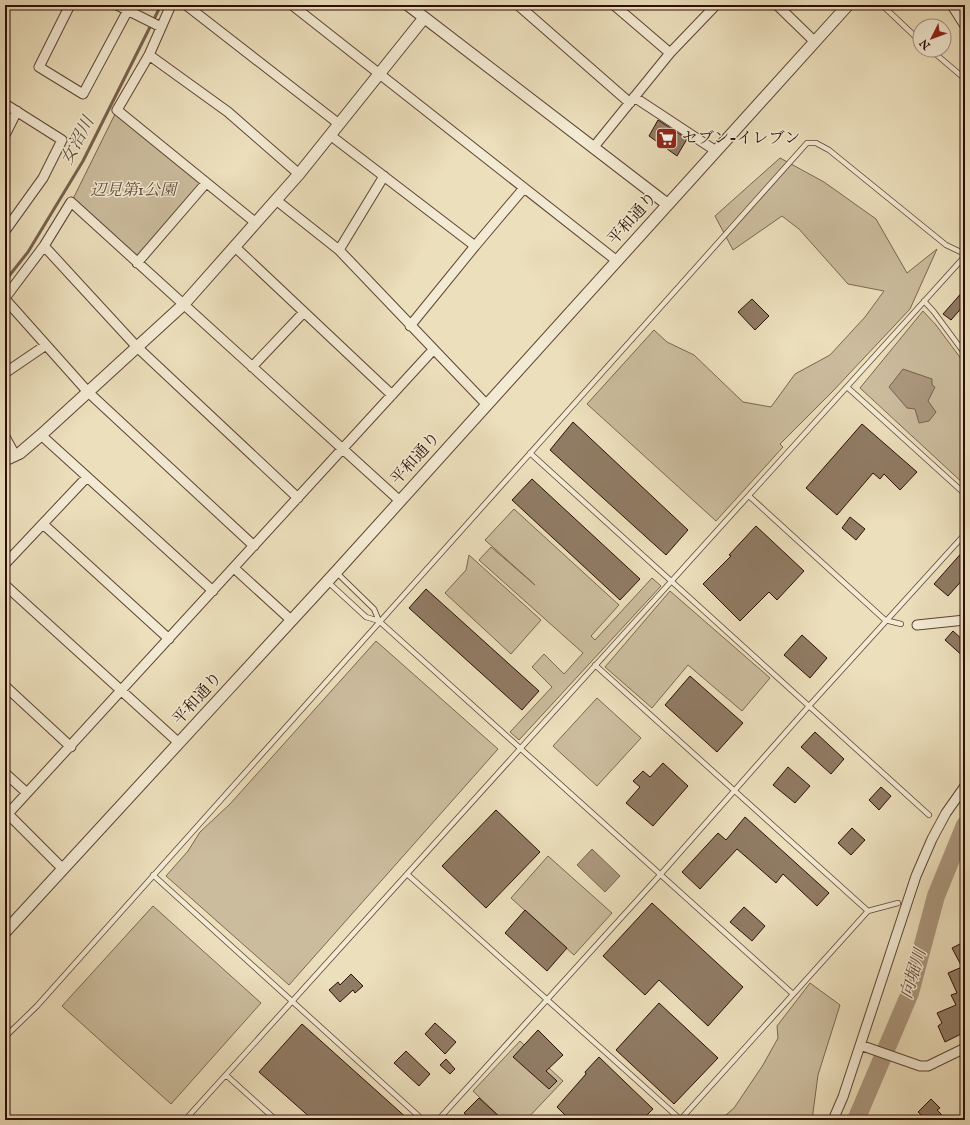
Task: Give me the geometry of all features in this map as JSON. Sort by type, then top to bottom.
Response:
[{"type":"street","points":[[70,5],[39,67],[83,94],[128,10]]},
{"type":"street","points":[[117,5],[161,27]]},
{"type":"street","points":[[171,5],[149,55],[117,110],[256,223]]},
{"type":"street","points":[[186,5],[339,124]]},
{"type":"street","points":[[292,5],[617,261]]},
{"type":"street","points":[[408,5],[667,204]]},
{"type":"street","points":[[518,5],[632,100],[716,151]]},
{"type":"street","points":[[614,5],[670,53]]},
{"type":"street","points":[[594,148],[670,53],[716,5]]},
{"type":"street","points":[[777,5],[814,41]]},
{"type":"street","name":"平和通り","points":[[5,932],[291,620],[328,582],[667,204],[848,5]]},
{"type":"street","points":[[952,5],[965,24]]},
{"type":"street","points":[[5,437],[10,458],[41,435],[183,305],[299,174],[424,18]]},
{"type":"street","points":[[149,55],[228,112],[299,174]]},
{"type":"street","points":[[5,104],[62,140],[43,178],[5,231]]},
{"type":"street","points":[[5,135],[17,111]]},
{"type":"street","points":[[330,135],[475,246]]},
{"type":"street","points":[[339,250],[384,176]]},
{"type":"street","points":[[138,263],[206,183]]},
{"type":"street","points":[[410,326],[524,188]]},
{"type":"street","points":[[276,200],[339,250],[433,350],[488,405]]},
{"type":"street","points":[[254,546],[88,392],[5,298],[44,246],[71,202],[400,501]]},
{"type":"street","points":[[44,246],[137,347],[298,498]]},
{"type":"street","points":[[235,247],[392,395]]},
{"type":"street","points":[[252,367],[304,312]]},
{"type":"street","points":[[5,374],[46,345]]},
{"type":"street","points":[[63,869],[6,816],[433,350]]},
{"type":"street","points":[[41,435],[213,591]]},
{"type":"street","points":[[5,564],[86,477]]},
{"type":"street","points":[[43,524],[169,639]]},
{"type":"street","points":[[234,568],[291,620]]},
{"type":"street","points":[[5,585],[179,743]]},
{"type":"street","points":[[918,625],[965,620]]},
{"type":"street","points":[[5,686],[71,746]]},
{"type":"street","points":[[5,773],[27,793]]},
{"type":"street","points":[[833,1120],[864,1046],[916,876],[932,839],[946,813],[965,786]]},
{"type":"street","points":[[864,1046],[920,1066],[928,1066],[965,1048]]},
{"type":"lane","points":[[882,5],[912,33]]},
{"type":"lane","points":[[940,58],[965,79]]},
{"type":"lane","points":[[5,1037],[37,1006],[152,875],[807,143],[816,143],[829,150],[946,245],[965,255],[185,1120]]},
{"type":"lane","points":[[924,301],[965,354]]},
{"type":"lane","points":[[847,387],[965,494]]},
{"type":"lane","points":[[530,453],[929,815]]},
{"type":"lane","points":[[749,496],[886,620],[901,624]]},
{"type":"lane","points":[[438,1120],[660,875],[809,706],[965,534]]},
{"type":"lane","points":[[336,572],[374,608],[379,622]]},
{"type":"lane","points":[[328,582],[366,617],[379,622],[793,994]]},
{"type":"lane","points":[[595,664],[868,911]]},
{"type":"lane","points":[[407,874],[680,1120],[868,911],[898,903]]},
{"type":"lane","points":[[152,875],[423,1120]]},
{"type":"lane","points":[[226,1075],[276,1120]]},
{"type":"green space","name":"辺見第1公園","points":[[117,110],[206,183],[137,263],[71,203]]},
{"type":"green space","points":[[780,158],[824,182],[876,219],[907,273],[937,249],[910,309],[832,392],[780,444],[783,447],[716,521],[587,404],[654,330],[667,342],[694,355],[743,402],[771,407],[795,374],[830,355],[865,317],[884,291],[848,284],[799,229],[782,216],[733,250],[715,216]]},
{"type":"green space","points":[[923,311],[936,325],[965,364],[965,485],[860,388]]},
{"type":"green space","points":[[514,509],[619,605],[591,636],[595,640],[652,578],[661,586],[519,740],[510,732],[552,687],[532,667],[544,654],[564,674],[583,653],[479,560],[491,547],[535,585],[485,540]]},
{"type":"green space","points":[[469,555],[541,620],[511,654],[445,593],[466,570]]},
{"type":"green space","points":[[670,591],[770,678],[742,711],[688,665],[652,708],[605,667]]},
{"type":"green space","points":[[376,641],[498,749],[289,985],[166,876],[188,851],[200,832],[230,804]]},
{"type":"green space","points":[[597,698],[641,738],[597,786],[553,746]]},
{"type":"green space","points":[[548,856],[612,913],[574,955],[511,898]]},
{"type":"green space","points":[[153,906],[261,1003],[171,1104],[62,1006]]},
{"type":"green space","points":[[810,983],[840,1005],[818,1075],[812,1120],[720,1120],[734,1108],[763,1065],[778,1038],[777,1026]]},
{"type":"green space","points":[[520,1041],[563,1081],[526,1120],[503,1120],[473,1091]]},
{"type":"shaded area","points":[[903,369],[932,379],[932,385],[935,387],[928,401],[936,412],[929,421],[919,423],[915,409],[907,408],[889,387]]},
{"type":"shaded area","points":[[592,849],[620,876],[605,892],[577,865]]},
{"type":"building","points":[[658,120],[687,139],[677,156],[649,136]]},
{"type":"building","points":[[965,289],[965,304],[951,320],[943,314]]},
{"type":"building","points":[[752,299],[769,316],[755,330],[738,312]]},
{"type":"building","points":[[573,422],[688,530],[666,555],[550,450]]},
{"type":"building","points":[[862,424],[917,472],[900,490],[884,474],[880,479],[873,473],[837,515],[806,488]]},
{"type":"building","points":[[532,479],[640,579],[620,600],[512,500]]},
{"type":"building","points":[[850,517],[865,529],[856,540],[842,528]]},
{"type":"building","points":[[756,526],[804,571],[777,600],[769,592],[740,621],[703,584],[731,556],[729,555]]},
{"type":"building","points":[[965,549],[965,577],[948,596],[934,584]]},
{"type":"building","points":[[426,589],[539,691],[522,710],[409,608]]},
{"type":"building","points":[[953,631],[965,642],[965,658],[945,640]]},
{"type":"building","points":[[802,635],[827,658],[810,678],[784,655]]},
{"type":"building","points":[[690,676],[743,723],[717,752],[665,705]]},
{"type":"building","points":[[815,732],[844,759],[831,774],[801,747]]},
{"type":"building","points":[[663,763],[688,786],[653,826],[626,803],[640,787],[633,781],[643,771],[650,777]]},
{"type":"building","points":[[788,767],[810,786],[795,803],[773,785]]},
{"type":"building","points":[[881,787],[891,796],[879,810],[869,800]]},
{"type":"building","points":[[496,810],[540,852],[486,908],[442,866]]},
{"type":"building","points":[[745,817],[829,893],[817,906],[783,874],[776,883],[737,849],[700,889],[682,872],[718,833],[726,840]]},
{"type":"building","points":[[852,828],[865,840],[851,855],[838,843]]},
{"type":"building","points":[[652,903],[743,987],[708,1026],[659,980],[645,995],[603,956]]},
{"type":"building","points":[[744,907],[765,926],[752,941],[730,922]]},
{"type":"building","points":[[525,910],[567,948],[547,971],[505,933]]},
{"type":"building","points":[[962,943],[965,948],[965,1032],[945,1042],[938,1026],[942,1023],[937,1013],[956,1005],[951,995],[957,993],[948,973],[962,967],[952,948]]},
{"type":"building","points":[[351,974],[363,986],[355,993],[353,990],[340,1002],[329,990],[338,982],[340,985]]},
{"type":"building","points":[[659,1003],[718,1058],[674,1104],[616,1050]]},
{"type":"building","points":[[435,1023],[456,1042],[445,1054],[425,1034]]},
{"type":"building","points":[[302,1024],[409,1120],[313,1120],[259,1072]]},
{"type":"building","points":[[538,1030],[563,1055],[546,1071],[557,1081],[549,1089],[513,1057]]},
{"type":"building","points":[[406,1051],[430,1074],[419,1086],[394,1063]]},
{"type":"building","points":[[599,1057],[653,1109],[642,1120],[570,1120],[557,1107]]},
{"type":"building","points":[[446,1059],[455,1069],[450,1074],[440,1065]]},
{"type":"building","points":[[479,1098],[503,1120],[471,1120],[464,1113]]},
{"type":"building","points":[[931,1099],[940,1108],[937,1110],[947,1120],[927,1120],[918,1112]]},
{"type":"waterway","name":"女沼川","points":[[5,281],[28,252],[83,161],[161,5]]},
{"type":"waterway","name":"向堀川","points":[[856,1120],[910,993],[936,896],[965,825]]},
{"type":"place","name":"セブン-イレブン","points":[[667,139]]}]
